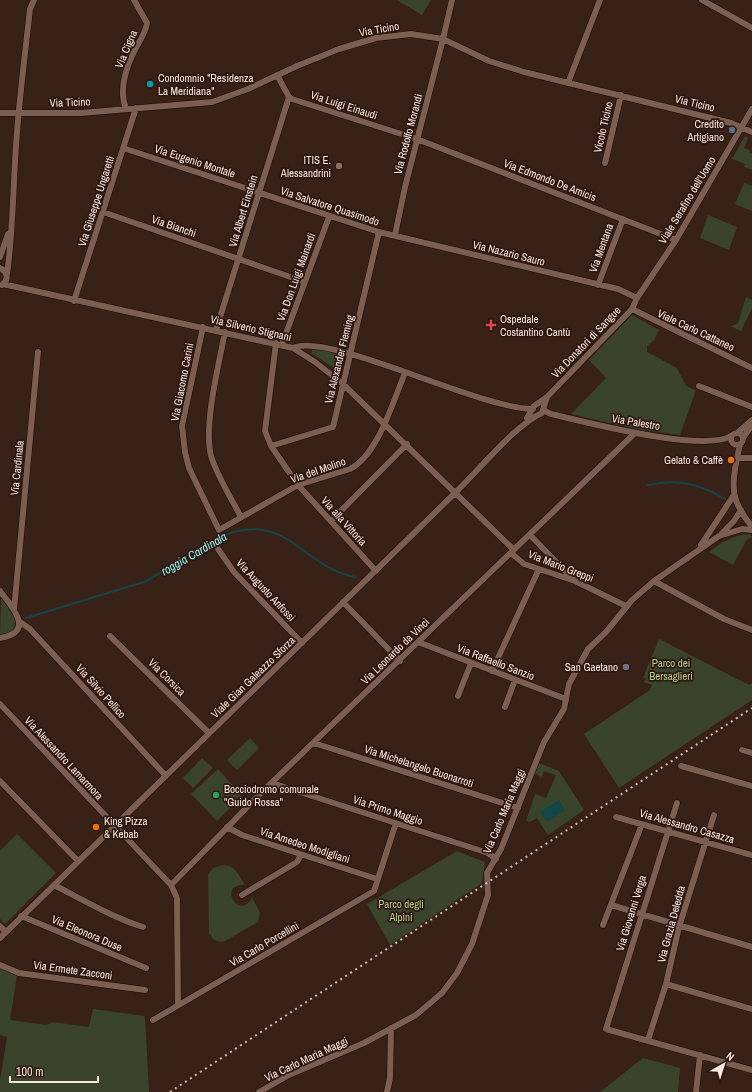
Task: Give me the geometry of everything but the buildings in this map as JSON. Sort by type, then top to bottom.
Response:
[{"type":"street","points":[[2,285],[7,276],[18,114],[30,9],[34,0]]},
{"type":"street","name":"Via Cigna","points":[[126,110],[123,96],[127,68],[147,23],[134,0]]},
{"type":"street","name":"Via Rodolfo Morandi","points":[[395,235],[417,139],[452,0]]},
{"type":"street","points":[[568,83],[600,0]]},
{"type":"street","points":[[702,0],[752,28]]},
{"type":"street","name":"Via Ticino","points":[[0,113],[18,114],[126,110],[218,100],[339,49],[376,38],[411,34],[443,39],[506,67],[621,95],[742,127],[752,132]]},
{"type":"street","points":[[277,75],[289,97]]},
{"type":"street","name":"Vicolo Ticino","points":[[605,163],[621,95]]},
{"type":"street","name":"Via Luigi Einaudi","points":[[289,97],[417,139]]},
{"type":"street","name":"Via Albert Einstein","points":[[216,330],[289,97]]},
{"type":"street","name":"Via Giuseppe Ungaretti","points":[[74,300],[136,108]]},
{"type":"street","name":"Viale Serafino dell'Uomo","points":[[637,298],[676,240],[752,109]]},
{"type":"street","name":"Via Edmondo De Amicis","points":[[417,139],[676,240]]},
{"type":"street","name":"Via Eugenio Montale","points":[[123,148],[259,193]]},
{"type":"street","name":"Via Salvatore Quasimodo","points":[[259,193],[329,217],[379,232],[395,235]]},
{"type":"street","name":"Via Bianchi","points":[[103,212],[305,282]]},
{"type":"street","name":"Via Don Luigi Mainardi","points":[[271,446],[265,432],[279,344],[305,282],[329,217]]},
{"type":"street","name":"Via Mentana","points":[[598,285],[623,219]]},
{"type":"street","points":[[0,257],[10,229]]},
{"type":"street","name":"Via Alexander Fleming","points":[[271,446],[332,427],[379,232]]},
{"type":"street","name":"Via Nazario Sauro","points":[[395,235],[618,289],[637,298]]},
{"type":"street","points":[[0,268],[14,285]]},
{"type":"street","name":"Via Silverio Stignani","points":[[2,285],[14,285],[74,300],[203,327],[293,348],[315,362],[343,384],[456,492]]},
{"type":"street","name":"Via Donatori di Sangue","points":[[539,409],[546,397],[632,309],[637,298]]},
{"type":"street","name":"Viale Carlo Cattaneo","points":[[632,309],[752,368]]},
{"type":"street","name":"Via Giacomo Carini","points":[[203,327],[182,426],[185,452],[189,468],[219,530]]},
{"type":"street","points":[[225,332],[209,427],[210,447],[212,459],[241,517]]},
{"type":"street","name":"Via Palestro","points":[[293,348],[305,344],[350,353],[482,400],[539,409],[551,414],[635,433],[702,441],[734,441]]},
{"type":"street","name":"Via Cardinala","points":[[14,610],[15,586],[38,352]]},
{"type":"street","name":"Via del Molino","points":[[219,530],[298,485],[350,469],[357,465],[369,452],[383,428],[384,422],[405,373]]},
{"type":"street","points":[[699,386],[752,407]]},
{"type":"street","name":"Viale Gian Galeazzo Sforza","points":[[0,938],[376,571],[539,409]]},
{"type":"street","points":[[734,441],[752,420]]},
{"type":"street","points":[[734,441],[741,434],[743,438],[752,426]]},
{"type":"street","name":"Via Leonardo da Vinci","points":[[171,885],[272,783],[635,433]]},
{"type":"street","points":[[734,441],[738,458],[734,495],[752,528]]},
{"type":"street","points":[[331,521],[407,444]]},
{"type":"street","name":"Via alla Vittoria","points":[[271,446],[298,485],[376,571]]},
{"type":"street","points":[[738,458],[752,458]]},
{"type":"street","name":"Via Mario Greppi","points":[[456,492],[524,564],[576,581],[626,606]]},
{"type":"street","name":"Via Carlo Maria Maggi","points":[[699,548],[734,495]]},
{"type":"street","name":"Via Carlo Maria Maggi","points":[[259,1092],[289,1075],[334,1057],[391,1028],[428,1006],[442,993],[457,973],[476,932],[488,895],[486,875],[496,859],[544,742],[564,709],[569,684],[588,649],[606,632],[626,606],[654,581],[699,548],[719,536],[734,522],[741,510]]},
{"type":"street","name":"Via Carlo Maria Maggi","points":[[719,536],[742,529],[752,528]]},
{"type":"street","points":[[530,535],[576,581]]},
{"type":"street","name":"Via Augusto Anfossi","points":[[218,550],[234,572],[302,643]]},
{"type":"street","points":[[492,671],[539,569]]},
{"type":"street","points":[[654,581],[724,619],[752,630]]},
{"type":"street","points":[[1,593],[10,593],[15,586]]},
{"type":"street","points":[[0,638],[17,631],[20,622],[14,610],[1,593]]},
{"type":"street","points":[[343,602],[400,660]]},
{"type":"street","name":"Via Silvio Pellico","points":[[20,622],[30,629],[166,776]]},
{"type":"street","name":"Via Corsica","points":[[110,636],[209,733]]},
{"type":"street","name":"Via Raffaello Sanzio","points":[[418,642],[566,699]]},
{"type":"street","points":[[458,696],[471,663]]},
{"type":"street","points":[[505,708],[515,680]]},
{"type":"street","name":"Via Alessandro Lamarmora","points":[[0,704],[171,885]]},
{"type":"street","name":"Via Michelangelo Buonarroti","points":[[314,743],[518,808]]},
{"type":"street","points":[[742,750],[752,753]]},
{"type":"street","points":[[681,766],[752,786]]},
{"type":"street","points":[[0,782],[78,861]]},
{"type":"street","name":"Via Primo Maggio","points":[[272,783],[488,853],[496,859]]},
{"type":"street","name":"Via Giovanni Verga","points":[[648,1040],[606,1029],[677,803]]},
{"type":"street","name":"Via Grazia Deledda","points":[[648,1040],[666,984],[679,927],[705,842],[708,839],[714,815]]},
{"type":"street","name":"Via Alessandro Casazza","points":[[616,817],[752,855]]},
{"type":"street","name":"Via Carlo Porcellini","points":[[153,1020],[374,891],[396,823]]},
{"type":"street","points":[[603,925],[642,824]]},
{"type":"street","name":"Via Amedeo Modigliani","points":[[228,827],[242,835],[377,879]]},
{"type":"street","points":[[242,895],[297,862],[301,855]]},
{"type":"street","points":[[54,885],[110,914],[143,927]]},
{"type":"street","points":[[171,885],[177,898],[178,1005]]},
{"type":"street","points":[[611,905],[679,927],[752,948]]},
{"type":"street","name":"Via Eleonora Duse","points":[[21,916],[146,968]]},
{"type":"street","points":[[0,926],[6,932]]},
{"type":"street","name":"Via Ermete Zacconi","points":[[0,965],[19,973],[145,990]]},
{"type":"street","points":[[666,984],[752,1009]]},
{"type":"street","points":[[387,1092],[390,1078],[391,1028]]},
{"type":"street","points":[[648,1040],[752,1070]]},
{"type":"street","points":[[696,1092],[700,1056]]},
{"type":"green space","points":[[397,0],[431,0],[422,15]]},
{"type":"green space","points":[[745,136],[748,138],[744,148],[750,150],[749,153],[752,154],[752,170],[744,167],[745,164],[732,159]]},
{"type":"green space","points":[[744,183],[752,186],[752,211],[735,204]]},
{"type":"green space","points":[[708,215],[737,227],[729,250],[700,238]]},
{"type":"green space","points":[[746,297],[752,300],[752,308],[741,331],[726,324],[732,326],[738,323]]},
{"type":"green space","points":[[632,315],[659,330],[654,340],[647,346],[647,352],[677,368],[686,386],[696,390],[680,435],[635,429],[571,414],[606,378],[589,360]]},
{"type":"green space","points":[[313,348],[344,355],[340,372],[311,353]]},
{"type":"green space","points":[[750,534],[752,537],[746,541],[733,565],[709,552],[728,540],[738,536]]},
{"type":"green space","points":[[1,598],[10,608],[15,620],[15,625],[13,630],[8,634],[0,635]]},
{"type":"green space","name":"Parco dei Bersaglieri","points":[[659,639],[749,685],[752,683],[752,700],[619,788],[584,734],[650,690],[652,685],[644,682],[646,678],[643,678]]},
{"type":"green space","points":[[250,738],[259,748],[237,770],[227,760]]},
{"type":"green space","points":[[202,758],[213,768],[193,788],[183,778]]},
{"type":"green space","points":[[539,763],[559,771],[584,810],[548,835],[537,818],[530,822],[526,821],[535,794],[546,798],[556,775],[544,771],[537,790],[541,777],[535,773]]},
{"type":"green space","name":"Bocciodromo comunale \"Guido Rossa\"","points":[[218,769],[242,796],[217,821],[191,794]]},
{"type":"green space","points":[[17,834],[56,873],[5,924],[0,919],[0,851]]},
{"type":"green space","name":"Parco degli Alpini","points":[[457,851],[485,862],[482,883],[390,945],[367,904]]},
{"type":"green space","points":[[223,865],[234,869],[245,885],[236,886],[232,890],[231,895],[233,900],[242,906],[247,904],[252,897],[260,913],[258,922],[225,941],[220,942],[214,939],[209,933],[208,875],[213,868]]},
{"type":"green space","points":[[0,968],[17,975],[10,1020],[46,1025],[53,1022],[89,1027],[93,1009],[145,1016],[149,1092],[0,1092],[0,1080],[7,1037],[0,1035]]},
{"type":"green space","points":[[643,1058],[680,1068],[678,1092],[600,1092]]},
{"type":"water","points":[[559,800],[565,810],[547,822],[540,812]]},
{"type":"waterway","name":"roggia Cardinala","points":[[648,485],[678,482],[697,486],[725,499]]},
{"type":"waterway","name":"roggia Cardinala","points":[[26,618],[144,582],[214,540],[233,532],[251,529],[270,532],[290,541],[329,568],[356,577]]},
{"type":"railway","points":[[170,1092],[752,708]]},
{"type":"place","name":"Condomnio \"Residenza La Meridiana\"","points":[[150,84]]},
{"type":"place","name":"Credito Artigiano","points":[[732,130]]},
{"type":"place","name":"ITIS E. Alessandrini","points":[[339,166]]},
{"type":"place","name":"Ospedale Costantino Cantù","points":[[491,325]]},
{"type":"place","name":"Gelato & Caffè","points":[[731,460]]},
{"type":"place","name":"San Gaetano","points":[[626,667]]},
{"type":"place","name":"Bocciodromo comunale \"Guido Rossa\"","points":[[216,795]]},
{"type":"place","name":"King Pizza & Kebab","points":[[96,827]]}]
